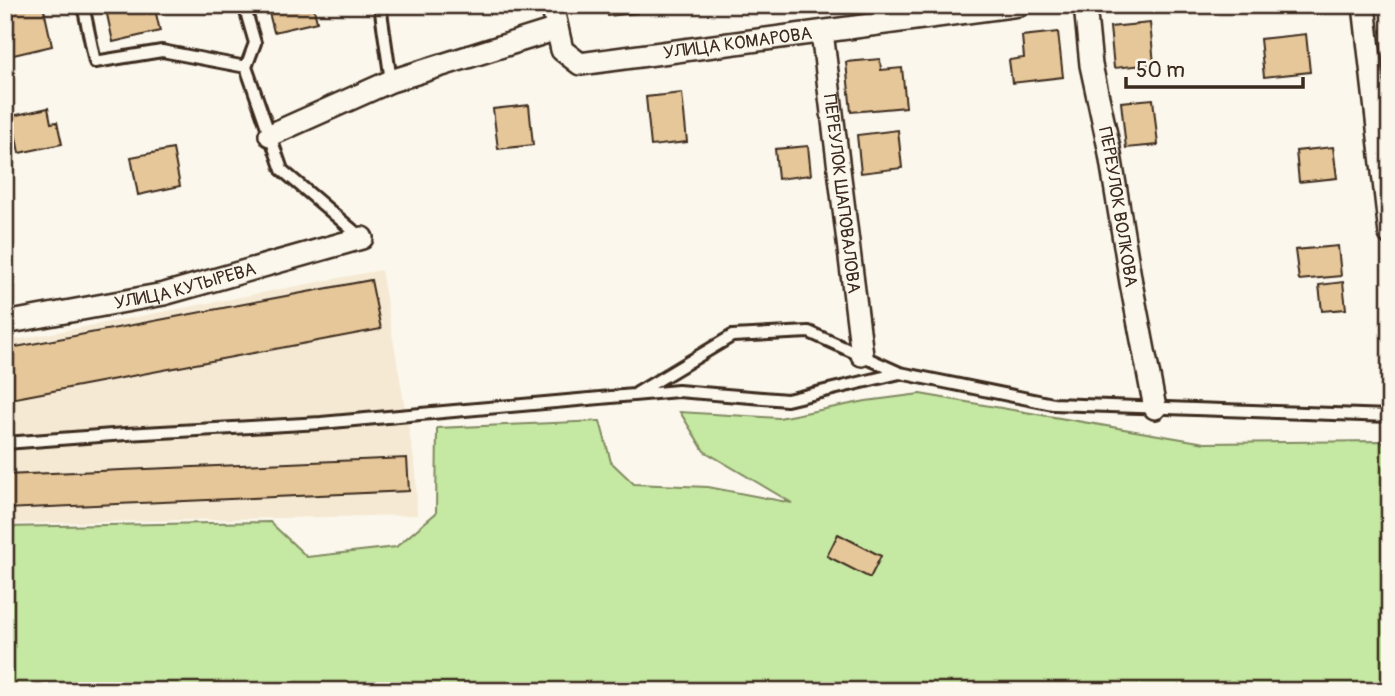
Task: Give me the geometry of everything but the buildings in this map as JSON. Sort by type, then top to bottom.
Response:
[{"type":"street","points":[[270,135],[391,81],[557,29],[552,5]]},
{"type":"street","name":"УЛИЦА КОМАРОВА","points":[[557,29],[562,50],[580,64],[1019,5]]},
{"type":"street","name":"ПЕРЕУЛОК ВОЛКОВА","points":[[1086,5],[1091,65],[1109,148],[1155,408]]},
{"type":"street","points":[[1364,5],[1390,234]]},
{"type":"street","name":"ПЕРЕУЛОК ШАПОВАЛОВА","points":[[822,32],[862,355]]},
{"type":"street","name":"УЛИЦА КУТЫРЕВА","points":[[5,323],[164,294],[362,238]]},
{"type":"lane","points":[[83,5],[95,62],[162,51],[246,67]]},
{"type":"lane","points":[[244,5],[255,43],[246,67],[282,170],[362,238]]},
{"type":"lane","points":[[380,5],[391,81]]},
{"type":"lane","points":[[634,395],[733,336],[809,332],[900,373],[1053,404],[1390,416]]},
{"type":"lane","points":[[5,443],[321,424],[678,391],[787,400],[900,373]]},
{"type":"shaded area","points":[[381,270],[416,471],[417,515],[5,524],[5,342]]},
{"type":"green space","points":[[920,394],[1205,443],[1381,441],[1390,451],[1390,691],[5,691],[5,527],[270,522],[307,557],[396,547],[436,513],[437,428],[600,421],[611,462],[634,484],[708,487],[792,503],[704,451],[680,412],[779,418],[866,401]]}]
